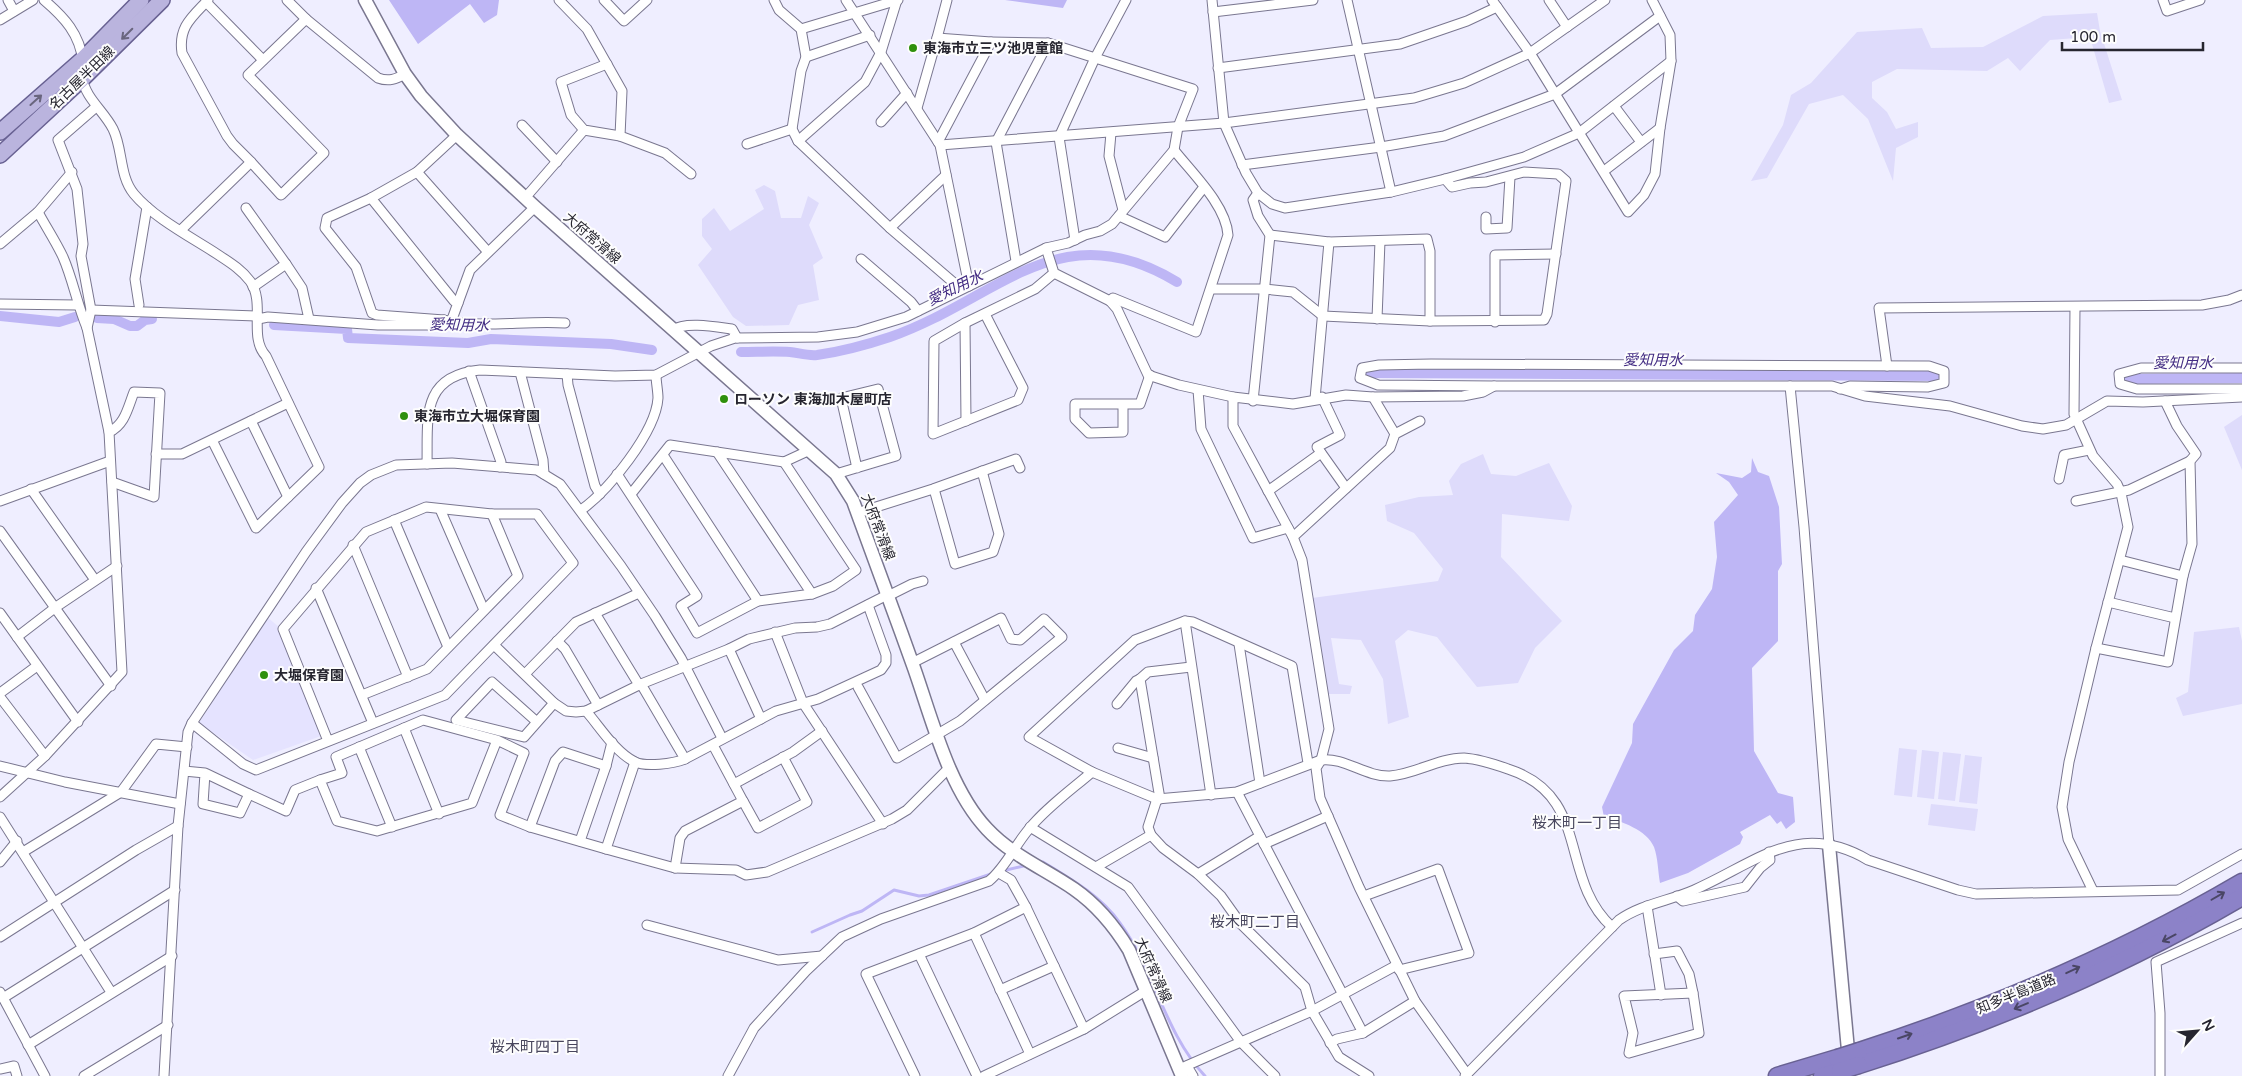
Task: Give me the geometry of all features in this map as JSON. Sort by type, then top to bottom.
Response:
[{"type":"highway","name":"知多半島道路","points":[[1822,1076],[2068,972],[2150,933],[2242,882]]},
{"type":"highway","name":"知多半島道路","points":[[1777,1076],[1849,1064],[2005,1013],[2074,984],[2156,945],[2242,897]]},
{"type":"main road","name":"名古屋半田線","points":[[0,132],[83,59],[141,0]]},
{"type":"main road","name":"名古屋半田線","points":[[0,155],[82,80],[162,0]]},
{"type":"main road","name":"大府常滑線","points":[[365,0],[405,74],[421,96],[458,135],[530,203],[836,474],[853,500],[937,734],[966,801],[987,829],[1012,851],[1075,889],[1094,905],[1118,933],[1129,950],[1183,1070]]},
{"type":"main road","points":[[1829,845],[1849,1064]]},
{"type":"street","points":[[8,0],[14,11]]},
{"type":"street","points":[[0,20],[33,0]]},
{"type":"street","points":[[46,0],[65,19],[75,33],[83,59],[82,80],[96,107],[110,122],[114,131],[128,186],[147,207],[232,264],[253,287],[257,295],[258,344],[266,356],[319,467],[256,528],[212,440]]},
{"type":"street","points":[[287,0],[306,19],[378,78],[385,81],[396,79],[405,74]]},
{"type":"street","points":[[559,0],[586,29],[622,91],[620,136]]},
{"type":"street","points":[[604,0],[624,21],[647,0]]},
{"type":"street","points":[[774,0],[779,10],[801,29],[806,57],[801,71],[792,129],[798,141],[890,228],[965,288]]},
{"type":"street","points":[[846,0],[939,144],[965,288]]},
{"type":"street","points":[[801,29],[897,0]]},
{"type":"street","points":[[798,141],[865,82],[881,52],[897,0]]},
{"type":"street","points":[[917,108],[947,0]]},
{"type":"street","points":[[1075,240],[1058,137],[1126,0]]},
{"type":"street","points":[[1212,0],[1224,123],[1242,165],[1258,193],[1272,204],[1285,208],[1391,192],[1445,180],[1524,157],[1579,133],[1672,61]]},
{"type":"street","points":[[1213,12],[1313,0]]},
{"type":"street","points":[[1347,0],[1391,192]]},
{"type":"street","points":[[1549,0],[1568,27]]},
{"type":"street","points":[[939,144],[996,142],[1224,123],[1414,98],[1464,83],[1530,53],[1604,0]]},
{"type":"street","points":[[1218,68],[1400,44],[1467,21],[1495,3],[1530,53],[1628,212],[1644,195],[1655,174],[1660,128],[1672,61],[1670,35],[1652,0]]},
{"type":"street","points":[[2163,0],[2167,11],[2200,0]]},
{"type":"street","points":[[263,60],[207,1],[191,16],[184,27],[181,39],[182,53],[227,136],[281,195],[324,153],[248,75],[306,19]]},
{"type":"street","points":[[1242,165],[1381,147],[1444,136],[1555,94],[1660,16]]},
{"type":"street","points":[[806,57],[870,35]]},
{"type":"street","points":[[427,464],[430,401],[445,382],[460,373],[469,371],[656,375],[725,341],[737,338],[818,338],[878,327],[918,311],[1016,261],[1047,252],[1105,229],[1121,213],[1174,150],[1178,127],[1193,89],[1048,43],[991,42],[937,38]]},
{"type":"street","points":[[939,144],[991,42]]},
{"type":"street","points":[[1016,261],[996,142],[1048,43]]},
{"type":"street","points":[[607,64],[561,82],[570,116],[584,130],[620,136],[665,153],[691,174]]},
{"type":"street","points":[[881,122],[907,93]]},
{"type":"street","points":[[1614,106],[1641,142]]},
{"type":"street","points":[[86,328],[91,310],[81,256],[83,244],[77,189],[58,140],[96,107]]},
{"type":"street","points":[[522,125],[557,162]]},
{"type":"street","points":[[1604,171],[1660,128]]},
{"type":"street","points":[[747,144],[792,129]]},
{"type":"street","points":[[91,310],[309,319],[378,325],[443,324],[448,321],[458,303],[470,270],[530,203],[557,162],[584,130]]},
{"type":"street","points":[[1112,133],[1109,156],[1121,213],[1165,237],[1204,187]]},
{"type":"street","points":[[458,135],[417,172],[371,198],[327,218],[325,228],[356,267],[372,313],[448,321],[565,324]]},
{"type":"street","points":[[1110,301],[1113,298],[1196,332],[1212,289],[1228,235],[1227,222],[1204,187],[1174,150]]},
{"type":"street","points":[[181,230],[251,162]]},
{"type":"street","points":[[0,244],[38,212],[72,172]]},
{"type":"street","points":[[417,172],[488,252]]},
{"type":"street","points":[[1212,289],[1264,289],[1293,292],[1323,316],[1430,321],[1495,322],[1544,320],[1547,314],[1566,181],[1558,174],[1524,172],[1510,177],[1452,187],[1445,180]]},
{"type":"street","points":[[890,228],[946,175]]},
{"type":"street","points":[[1486,217],[1486,229],[1507,228],[1510,177]]},
{"type":"street","points":[[1253,401],[1270,235],[1258,216],[1253,200],[1258,193]]},
{"type":"street","points":[[371,198],[454,302],[458,303]]},
{"type":"street","points":[[139,306],[135,279],[147,207]]},
{"type":"street","points":[[246,208],[302,288],[309,319]]},
{"type":"street","points":[[0,798],[78,722],[122,672],[109,432],[86,328],[77,305],[77,293],[62,256],[38,212]]},
{"type":"street","points":[[1270,235],[1329,242],[1427,239],[1430,251],[1430,321]]},
{"type":"street","points":[[1377,318],[1380,241]]},
{"type":"street","points":[[1329,242],[1318,398],[1340,435],[1317,447],[1346,488]]},
{"type":"street","points":[[1047,252],[1053,271],[1110,301],[1117,309],[1141,362],[1150,376],[1198,390],[1253,401],[1293,404],[1318,398],[1346,395],[1373,397],[1463,396],[1494,386]]},
{"type":"street","points":[[1495,322],[1495,255],[1556,254]]},
{"type":"street","points":[[861,259],[911,302],[918,311]]},
{"type":"street","points":[[253,287],[286,264]]},
{"type":"street","points":[[985,314],[1023,388],[1018,400],[933,434],[934,341],[965,323],[1035,289],[1053,271]]},
{"type":"street","points":[[1887,366],[1879,308],[2075,308],[2202,305],[2242,296]]},
{"type":"street","points":[[0,304],[77,305]]},
{"type":"street","points":[[2075,308],[2074,406],[2076,419],[2089,450],[2116,484],[2120,492],[2128,527],[2096,648],[2069,762],[2062,808],[2068,839],[2093,891]]},
{"type":"street","points":[[965,323],[966,421]]},
{"type":"street","points":[[673,330],[679,326],[716,326],[732,330],[737,338]]},
{"type":"street","points":[[1840,389],[1850,386],[1928,387],[1944,382],[1944,371],[1929,366],[1379,365],[1362,368],[1360,378],[1378,385],[1832,386],[1840,389],[1865,396],[1950,406],[2022,426],[2043,429],[2066,425],[2107,401],[2165,401],[2242,397]]},
{"type":"street","points":[[2242,368],[2141,368],[2120,374],[2120,384],[2137,389],[2242,389]]},
{"type":"street","points":[[469,371],[501,462],[500,467]]},
{"type":"street","points":[[520,372],[543,460],[544,474]]},
{"type":"street","points":[[567,374],[568,385],[595,486],[600,494]]},
{"type":"street","points":[[581,510],[600,494],[633,456],[653,416],[658,399],[656,375]]},
{"type":"street","points":[[1123,404],[1123,432],[1090,433],[1076,419],[1075,404],[1123,404],[1140,404],[1150,376]]},
{"type":"street","points":[[1790,386],[1804,527],[1829,845]]},
{"type":"street","points":[[836,474],[857,468],[896,456],[878,389],[841,398],[857,468]]},
{"type":"street","points":[[1198,390],[1201,428],[1253,538],[1288,528]]},
{"type":"street","points":[[109,432],[117,428],[123,420],[134,392],[160,393],[154,497],[112,482]]},
{"type":"street","points":[[1233,397],[1233,426],[1293,537],[1302,560],[1329,728],[1321,760],[1316,768],[1320,798],[1415,1002],[1466,1075],[1612,927],[1627,915],[1677,896],[1769,852],[1792,844],[1829,845],[1855,852],[1868,860],[1958,890],[1976,894],[2178,890],[2241,856]]},
{"type":"street","points":[[1373,397],[1395,434]]},
{"type":"street","points":[[2076,501],[2129,490],[2190,461],[2196,454],[2177,426],[2165,401]]},
{"type":"street","points":[[156,454],[182,454],[288,403]]},
{"type":"street","points":[[251,421],[288,497]]},
{"type":"street","points":[[1293,537],[1390,448],[1395,434],[1420,421]]},
{"type":"street","points":[[631,494],[670,445],[784,462],[810,450]]},
{"type":"street","points":[[2059,479],[2064,455],[2089,450]]},
{"type":"street","points":[[717,452],[812,594]]},
{"type":"street","points":[[1268,491],[1321,453]]},
{"type":"street","points":[[663,455],[758,601]]},
{"type":"street","points":[[857,513],[1016,459],[1020,468]]},
{"type":"street","points":[[0,501],[110,460]]},
{"type":"street","points":[[2096,648],[2168,662],[2183,576],[2192,544],[2190,461]]},
{"type":"street","points":[[164,1076],[178,826],[188,732],[192,722],[306,552],[342,503],[360,484],[378,472],[396,466],[452,462],[537,470],[560,484],[581,510],[639,593],[685,666],[722,738]]},
{"type":"street","points":[[617,474],[697,596],[681,606],[697,633],[758,601],[812,594],[833,586],[856,570],[784,462]]},
{"type":"street","points":[[934,488],[955,564],[993,552],[999,534],[982,471]]},
{"type":"street","points":[[32,489],[95,580]]},
{"type":"street","points":[[192,722],[243,764],[256,770],[445,695],[573,564],[537,514],[492,514],[426,507],[366,532],[353,545],[283,629],[328,741]]},
{"type":"street","points":[[440,509],[484,610]]},
{"type":"street","points":[[362,696],[427,669],[518,576],[492,514]]},
{"type":"street","points":[[394,520],[448,647]]},
{"type":"street","points":[[0,531],[56,607],[110,686]]},
{"type":"street","points":[[353,545],[408,677]]},
{"type":"street","points":[[2120,560],[2183,576]]},
{"type":"street","points":[[17,637],[56,607],[117,566]]},
{"type":"street","points":[[494,645],[554,703],[566,711],[586,711],[640,684],[729,649],[749,639],[774,632],[830,624],[912,584],[923,581]]},
{"type":"street","points":[[316,588],[373,723]]},
{"type":"street","points":[[524,674],[576,622],[639,593]]},
{"type":"street","points":[[2108,602],[2175,618]]},
{"type":"street","points":[[586,711],[612,742],[635,762],[670,764],[685,759],[776,711],[818,699],[884,667],[886,655],[868,605]]},
{"type":"street","points":[[595,613],[685,759]]},
{"type":"street","points":[[0,614],[78,722]]},
{"type":"street","points":[[858,687],[897,758],[960,721],[1062,637],[1044,619],[1020,640],[1011,639],[1001,618],[912,663]]},
{"type":"street","points":[[1308,763],[1292,666],[1193,622],[1185,621],[1134,640],[1029,738],[1092,772],[1159,799],[1237,792],[1308,763],[1329,759],[1368,773],[1387,776],[1408,773],[1444,761],[1466,758],[1486,762],[1529,777],[1545,789],[1561,811],[1589,897],[1602,918],[1612,927]]},
{"type":"street","points":[[1185,621],[1211,795]]},
{"type":"street","points":[[774,632],[803,703],[883,824]]},
{"type":"street","points":[[557,641],[565,649],[598,705]]},
{"type":"street","points":[[954,642],[985,700]]},
{"type":"street","points":[[1239,644],[1260,783]]},
{"type":"street","points":[[729,649],[761,719]]},
{"type":"street","points":[[0,693],[37,666]]},
{"type":"street","points":[[1118,704],[1136,681],[1140,680],[1148,672],[1191,668]]},
{"type":"street","points":[[1140,680],[1159,799],[1148,827],[1151,836],[1162,848],[1198,874],[1221,896],[1241,924],[1305,987],[1312,1011],[1338,1057],[1369,1076]]},
{"type":"street","points":[[537,722],[492,682],[456,720],[524,737],[554,703]]},
{"type":"street","points":[[0,697],[45,756]]},
{"type":"street","points":[[184,771],[205,773],[286,811],[295,790],[342,773],[336,757],[423,720],[497,740],[524,753],[500,815],[530,827],[674,868],[736,870],[746,874],[767,872],[883,824],[907,810],[950,767]]},
{"type":"street","points":[[404,728],[439,814]]},
{"type":"street","points":[[734,784],[783,757],[822,732]]},
{"type":"street","points":[[320,780],[337,821],[377,831],[472,803],[497,740]]},
{"type":"street","points":[[580,841],[606,766],[612,742]]},
{"type":"street","points":[[23,852],[122,792],[156,744],[187,747]]},
{"type":"street","points":[[713,745],[758,828],[807,802],[783,757]]},
{"type":"street","points":[[359,747],[392,827]]},
{"type":"street","points":[[1118,748],[1153,758]]},
{"type":"street","points":[[530,827],[556,761],[563,752],[606,766]]},
{"type":"street","points":[[606,849],[635,762]]},
{"type":"street","points":[[0,766],[65,782],[180,804]]},
{"type":"street","points":[[728,1076],[754,1028],[842,937],[881,919],[990,880],[999,873],[1012,851],[1030,827],[1092,772]]},
{"type":"street","points":[[205,773],[203,804],[240,813],[249,794]]},
{"type":"street","points":[[1237,792],[1363,1033]]},
{"type":"street","points":[[674,868],[680,838],[685,831],[743,801]]},
{"type":"street","points":[[1198,874],[1262,840],[1328,816]]},
{"type":"street","points":[[0,817],[56,902],[111,992]]},
{"type":"street","points":[[0,937],[136,850],[178,826]]},
{"type":"street","points":[[1030,827],[1128,886],[1241,1042],[1274,1076]]},
{"type":"street","points":[[1096,867],[1151,836]]},
{"type":"street","points":[[0,862],[17,841]]},
{"type":"street","points":[[1677,896],[1683,901],[1745,887],[1760,868],[1770,860],[1769,852]]},
{"type":"street","points":[[1183,1070],[1312,1011],[1398,967],[1469,953],[1438,869],[1364,896]]},
{"type":"street","points":[[999,873],[1011,880],[1026,907],[1084,1029]]},
{"type":"street","points":[[45,1076],[2,995],[84,948],[175,890]]},
{"type":"street","points":[[1647,906],[1661,995]]},
{"type":"street","points":[[915,1076],[866,974],[974,933],[1026,907]]},
{"type":"street","points":[[2160,1076],[2160,1012],[2156,962],[2242,923]]},
{"type":"street","points":[[647,925],[778,960],[822,956]]},
{"type":"street","points":[[974,933],[1030,1054]]},
{"type":"street","points":[[1654,954],[1677,951],[1689,974],[1693,993],[1699,1033],[1629,1053],[1633,1033],[1624,996],[1693,993]]},
{"type":"street","points":[[920,954],[977,1076]]},
{"type":"street","points":[[28,1045],[172,956]]},
{"type":"street","points":[[1000,990],[1054,966]]},
{"type":"street","points":[[984,1076],[1084,1029],[1147,990]]},
{"type":"street","points":[[1330,1043],[1337,1039],[1363,1033],[1415,1002]]},
{"type":"street","points":[[84,1076],[168,1025]]},
{"type":"street","points":[[0,1069],[14,1066],[16,1076]]},
{"type":"street","points":[[1183,1070],[1193,1076]]},
{"type":"shaded area","points":[[389,0],[499,0],[497,15],[484,23],[470,4],[418,44]]},
{"type":"shaded area","points":[[1005,0],[1067,0],[1063,8]]},
{"type":"shaded area","points":[[2097,13],[2100,31],[2122,100],[2109,103],[2090,37],[2050,40],[2020,71],[2008,58],[1987,71],[1897,69],[1872,82],[1872,98],[1887,112],[1896,129],[1918,122],[1918,137],[1896,148],[1893,181],[1868,119],[1843,95],[1809,104],[1767,178],[1751,181],[1783,125],[1791,95],[1811,83],[1857,32],[1922,28],[1931,48],[1983,47],[2043,16]]},
{"type":"shaded area","points":[[764,185],[775,191],[781,218],[801,218],[808,196],[819,203],[809,225],[823,258],[813,265],[819,300],[798,305],[789,325],[746,326],[733,317],[698,265],[712,249],[702,236],[702,219],[714,208],[730,231],[764,209],[755,190]]},
{"type":"shaded area","points":[[2242,415],[2242,470],[2224,427]]},
{"type":"shaded area","points":[[1483,454],[1491,474],[1516,476],[1549,463],[1572,506],[1569,521],[1502,514],[1501,557],[1562,621],[1535,648],[1518,683],[1477,687],[1437,637],[1408,630],[1395,641],[1409,717],[1388,724],[1383,679],[1361,640],[1331,638],[1339,684],[1352,686],[1350,694],[1328,694],[1312,598],[1438,581],[1443,569],[1414,533],[1387,521],[1385,505],[1419,497],[1453,495],[1449,481],[1461,464]]},
{"type":"shaded area","points":[[1752,458],[1758,472],[1769,476],[1779,507],[1782,564],[1778,571],[1778,641],[1752,668],[1754,751],[1778,793],[1793,797],[1795,822],[1786,829],[1781,821],[1777,824],[1770,815],[1740,832],[1743,837],[1740,844],[1688,873],[1660,883],[1656,856],[1651,841],[1633,827],[1604,817],[1602,807],[1632,743],[1633,724],[1674,650],[1693,631],[1695,615],[1712,589],[1717,557],[1714,522],[1738,495],[1729,482],[1716,473],[1742,478],[1751,472]]},
{"type":"shaded area","name":"大堀保育園","points":[[267,617],[279,627],[324,735],[253,760],[199,723]]},
{"type":"shaded area","points":[[2239,627],[2242,641],[2242,704],[2183,716],[2176,698],[2188,692],[2194,632]]},
{"type":"shaded area","points":[[1899,748],[1917,750],[1912,797],[1894,795]]},
{"type":"shaded area","points":[[1922,750],[1939,752],[1934,799],[1917,797]]},
{"type":"shaded area","points":[[1943,752],[1961,754],[1955,801],[1938,799]]},
{"type":"shaded area","points":[[1965,755],[1982,757],[1977,804],[1959,802]]},
{"type":"shaded area","points":[[1931,804],[1978,809],[1975,831],[1928,825]]},
{"type":"waterway","name":"愛知用水","points":[[741,352],[790,352],[817,355],[873,342],[928,321],[1029,269],[1063,258],[1097,255],[1135,262],[1177,282]]},
{"type":"waterway","name":"愛知用水","points":[[0,316],[59,322],[75,317]]},
{"type":"waterway","name":"愛知用水","points":[[97,318],[114,319],[130,326],[137,326],[145,320],[152,319]]},
{"type":"waterway","name":"愛知用水","points":[[274,325],[347,329],[348,338],[468,343],[491,339],[611,344],[652,350]]},
{"type":"waterway","name":"愛知用水","points":[[1364,373],[1943,376]]},
{"type":"waterway","name":"愛知用水","points":[[2124,379],[2242,378]]},
{"type":"waterway","points":[[1039,863],[1043,862],[1095,896],[1120,923],[1142,961],[1179,1040],[1205,1076]]},
{"type":"waterway","points":[[1002,871],[1028,865]]},
{"type":"waterway","points":[[812,932],[862,911],[894,890],[919,896],[929,895],[994,873]]},
{"type":"place","name":"東海市立三ツ池児童館","points":[[913,48]]},
{"type":"place","name":"ローソン 東海加木屋町店","points":[[724,399]]},
{"type":"place","name":"東海市立大堀保育園","points":[[404,416]]},
{"type":"place","name":"大堀保育園","points":[[264,675]]},
{"type":"district","name":"桜木町一丁目","points":[[1577,823]]},
{"type":"district","name":"桜木町二丁目","points":[[1255,922]]},
{"type":"district","name":"桜木町四丁目","points":[[535,1047]]}]
